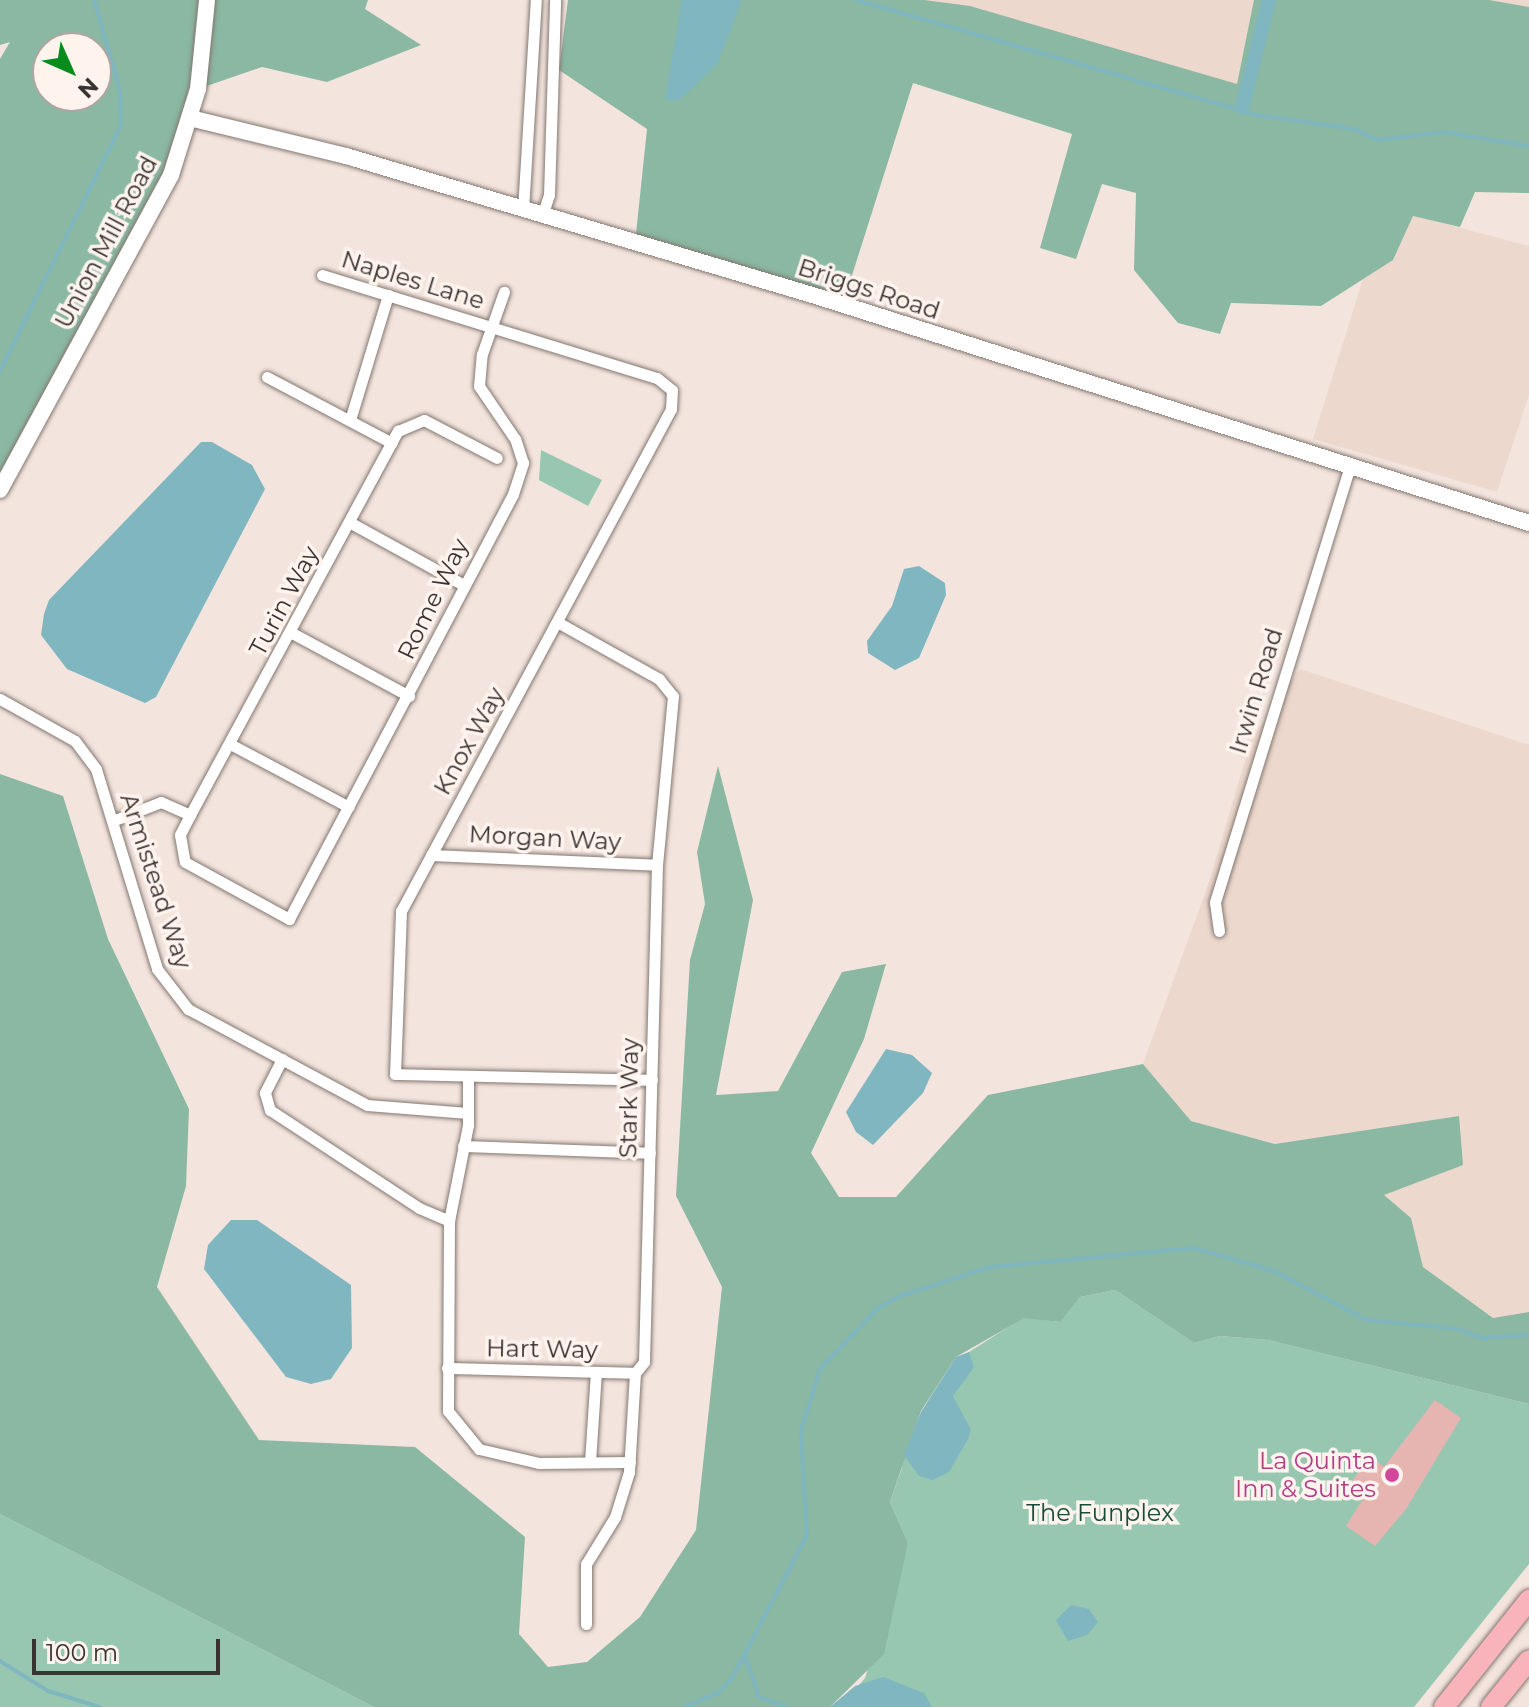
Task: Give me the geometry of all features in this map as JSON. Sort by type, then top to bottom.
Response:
[{"type":"highway","points":[[1444,1707],[1529,1600]]},
{"type":"highway","points":[[1491,1707],[1529,1660]]},
{"type":"street","name":"Union Mill Road","points":[[0,490],[171,175],[190,118],[207,0]]},
{"type":"street","points":[[523,210],[536,0]]},
{"type":"street","points":[[542,216],[549,195],[555,0]]},
{"type":"street","name":"Briggs Road","points":[[190,118],[257,131],[822,298],[1529,523]]},
{"type":"street","name":"Naples Lane","points":[[322,275],[490,327]]},
{"type":"street","name":"Rome Way","points":[[190,815],[180,835],[185,862],[289,919],[461,599],[462,584],[513,494],[523,463],[479,386],[490,327],[504,292]]},
{"type":"street","points":[[350,420],[388,295]]},
{"type":"street","name":"Knox Way","points":[[490,327],[657,378],[672,390],[671,409],[559,623],[401,911],[395,1074],[652,1080]]},
{"type":"street","points":[[267,377],[392,443]]},
{"type":"street","name":"Turin Way","points":[[190,815],[232,745],[398,431],[424,420],[497,458]]},
{"type":"street","name":"Irwin Road","points":[[1219,931],[1215,902],[1350,467]]},
{"type":"street","points":[[351,523],[462,584]]},
{"type":"street","name":"Stark Way","points":[[559,623],[659,679],[673,696],[657,865],[644,1362],[635,1373],[630,1462],[615,1517],[586,1564],[586,1624]]},
{"type":"street","points":[[292,633],[409,696]]},
{"type":"street","name":"Armistead Way","points":[[0,699],[75,741],[96,769],[115,820],[157,969],[171,992],[188,1009],[367,1105],[468,1113]]},
{"type":"street","points":[[232,745],[349,807]]},
{"type":"street","points":[[115,820],[161,802],[190,815]]},
{"type":"street","name":"Morgan Way","points":[[431,855],[657,865]]},
{"type":"street","points":[[282,1059],[265,1093],[270,1110],[419,1208],[449,1221]]},
{"type":"street","points":[[468,1076],[468,1113],[449,1221],[448,1411],[479,1449],[539,1463],[630,1462]]},
{"type":"street","points":[[463,1146],[650,1153]]},
{"type":"street","name":"Hart Way","points":[[447,1368],[635,1373]]},
{"type":"street","points":[[590,1462],[596,1372]]},
{"type":"shaded area","points":[[838,0],[1529,0],[1529,184]]},
{"type":"shaded area","points":[[1413,215],[1529,246],[1529,395],[1497,492],[1313,439],[1363,279],[1393,260]]},
{"type":"shaded area","points":[[1300,669],[1529,745],[1529,1312],[1493,1318],[1423,1267],[1411,1218],[1384,1195],[1459,1116],[1275,1144],[1191,1121],[1143,1064],[1208,885],[1251,740]]},
{"type":"green space","points":[[0,0],[368,0],[365,9],[421,45],[327,82],[262,67],[198,89],[187,129],[0,486],[0,59],[10,42],[0,45]]},
{"type":"green space","points":[[568,0],[924,0],[970,6],[1237,84],[1254,0],[1489,0],[1529,7],[1529,193],[1475,192],[1460,227],[1413,216],[1393,260],[1321,306],[1231,303],[1220,334],[1178,323],[1134,270],[1136,193],[1102,184],[1076,259],[1040,248],[1072,134],[913,83],[841,310],[635,243],[647,129],[559,70]]},
{"type":"green space","points":[[541,450],[602,480],[588,506],[539,480]]},
{"type":"green space","points":[[718,766],[753,900],[716,1095],[778,1091],[842,972],[886,964],[864,1039],[811,1153],[839,1197],[896,1197],[988,1095],[1143,1064],[1191,1121],[1275,1144],[1459,1116],[1463,1165],[1384,1195],[1411,1218],[1423,1267],[1493,1318],[1529,1312],[1529,1404],[1268,1340],[1220,1336],[1194,1343],[1115,1290],[1080,1297],[1060,1322],[1024,1318],[956,1357],[921,1411],[890,1502],[908,1543],[884,1654],[830,1707],[374,1707],[0,1514],[0,774],[63,796],[108,939],[189,1109],[186,1186],[157,1287],[259,1440],[415,1447],[525,1537],[519,1634],[548,1667],[587,1662],[640,1617],[696,1530],[722,1287],[676,1196],[690,960],[705,904],[697,852]]},
{"type":"green space","name":"The Funplex","points":[[1115,1290],[1194,1343],[1220,1336],[1268,1340],[1529,1404],[1529,1564],[1414,1707],[841,1707],[865,1678],[908,1543],[890,1502],[902,1468],[899,1455],[969,1352],[1024,1317],[1059,1322],[1080,1297]]},
{"type":"green space","points":[[0,1514],[374,1707],[0,1707]]},
{"type":"water","points":[[682,0],[742,0],[717,64],[679,101],[665,99]]},
{"type":"water","points":[[201,442],[212,442],[252,465],[265,489],[156,697],[145,703],[67,669],[41,635],[44,614],[49,600]]},
{"type":"water","points":[[919,566],[945,583],[946,595],[919,658],[895,670],[868,653],[867,641],[892,606],[904,569]]},
{"type":"water","points":[[886,1049],[912,1055],[932,1073],[923,1093],[873,1145],[856,1132],[846,1112]]},
{"type":"water","points":[[231,1220],[257,1220],[351,1285],[352,1348],[331,1379],[311,1384],[286,1377],[204,1269],[208,1245]]},
{"type":"water","points":[[969,1352],[974,1367],[953,1396],[971,1430],[967,1441],[949,1472],[933,1480],[919,1476],[904,1455],[921,1412],[956,1357]]},
{"type":"water","points":[[1071,1605],[1089,1609],[1098,1622],[1087,1635],[1068,1641],[1056,1620]]},
{"type":"water","points":[[883,1677],[924,1693],[932,1707],[830,1707],[855,1686]]},
{"type":"building","name":"La Quinta Inn & Suites","points":[[1435,1400],[1461,1418],[1406,1509],[1375,1546],[1346,1526],[1363,1499],[1351,1491],[1351,1483],[1369,1456],[1384,1467]]},
{"type":"waterway","points":[[0,371],[121,125],[120,91],[94,0]]},
{"type":"waterway","points":[[856,0],[1256,115],[1354,129],[1379,140],[1443,132],[1529,146]]},
{"type":"waterway","points":[[1242,108],[1269,0]]},
{"type":"waterway","points":[[685,1707],[718,1693],[732,1678],[807,1535],[801,1431],[820,1369],[878,1308],[900,1296],[990,1267],[1194,1248],[1274,1271],[1367,1320],[1458,1329],[1482,1338],[1529,1335]]},
{"type":"waterway","points":[[745,1656],[759,1697],[786,1707]]},
{"type":"waterway","points":[[0,1661],[48,1691],[100,1707]]},
{"type":"place","name":"La Quinta Inn & Suites","points":[[1392,1475]]}]
